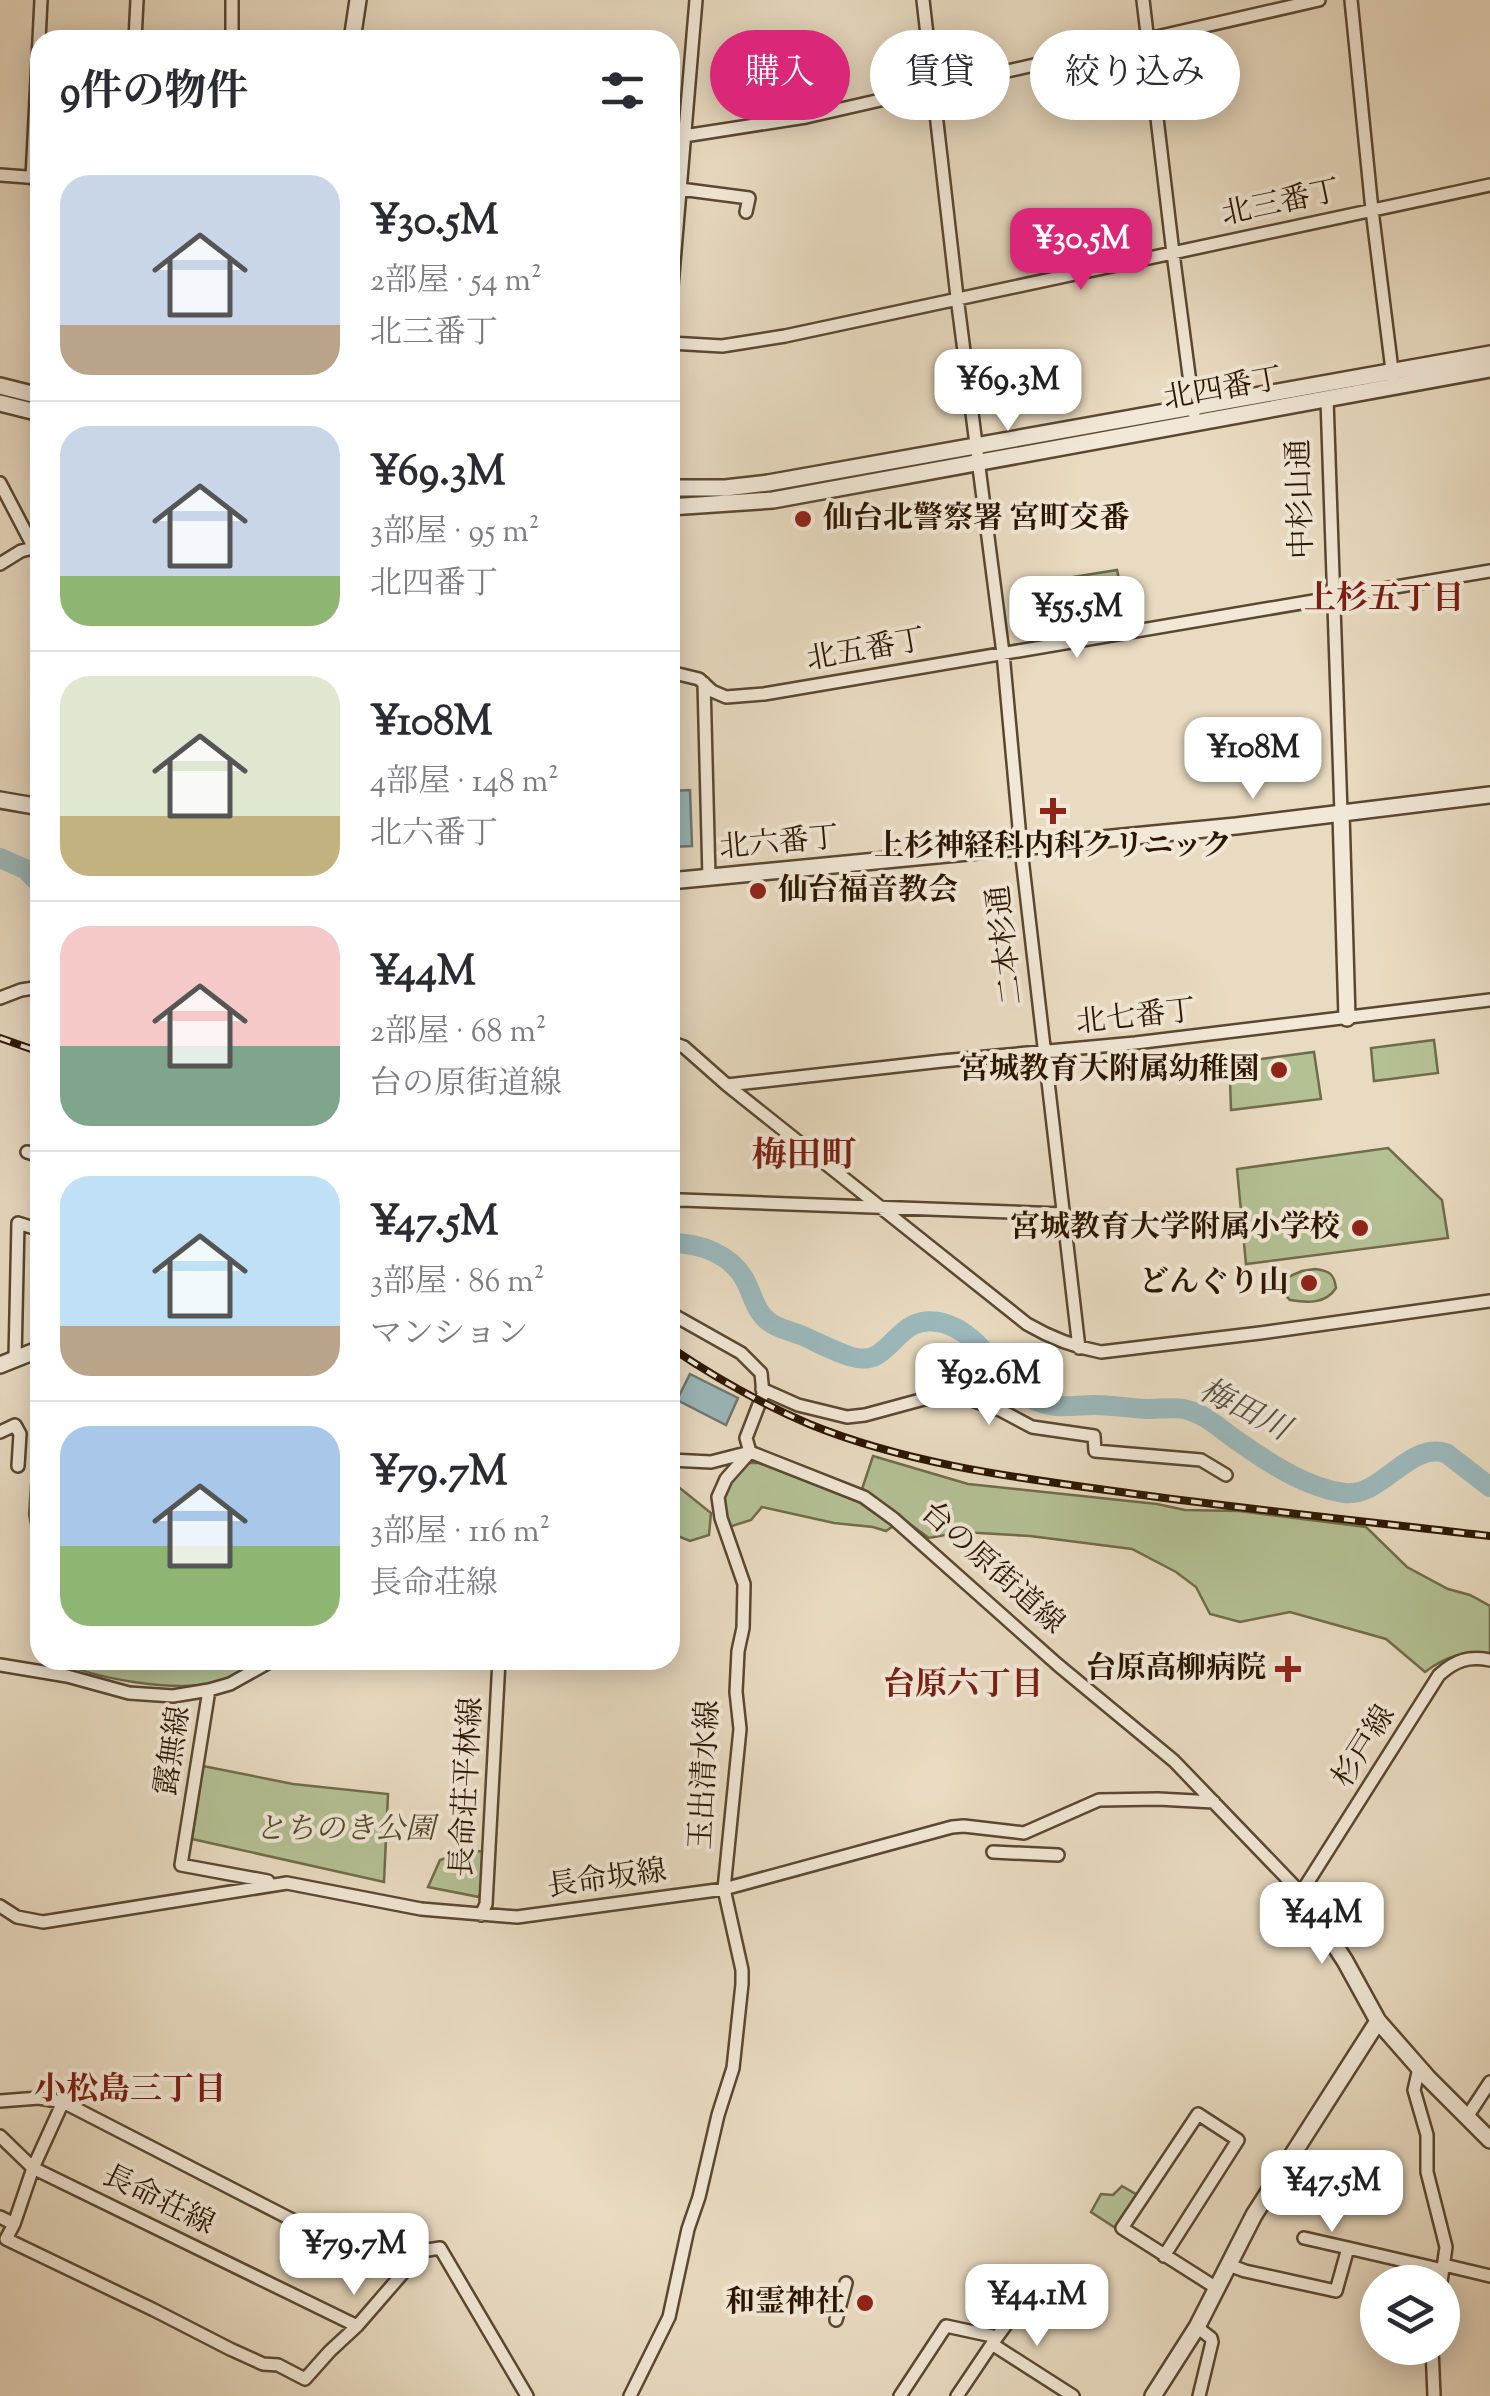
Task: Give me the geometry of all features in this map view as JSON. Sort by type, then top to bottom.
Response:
[{"type":"street","points":[[40,30],[41,0]]},
{"type":"street","points":[[135,30],[137,0]]},
{"type":"street","points":[[232,0],[232,30]]},
{"type":"street","points":[[354,30],[358,0]]},
{"type":"street","points":[[696,0],[680,190],[749,198],[746,212]]},
{"type":"street","name":"二本杉通","points":[[923,0],[927,30]]},
{"type":"street","points":[[1143,0],[1147,30]]},
{"type":"street","points":[[1191,30],[1319,0]]},
{"type":"street","points":[[1352,0],[1393,379]]},
{"type":"street","points":[[680,129],[806,117],[870,102]]},
{"type":"street","name":"二本杉通","points":[[938,120],[1003,653],[1021,849],[1079,1348]]},
{"type":"street","points":[[1157,120],[1194,414]]},
{"type":"street","points":[[0,175],[30,178]]},
{"type":"street","name":"北三番丁","points":[[680,344],[731,345],[785,336],[1490,186]]},
{"type":"street","name":"北四番丁","points":[[680,488],[768,483],[976,445],[1326,399],[1490,354]]},
{"type":"street","name":"北四番丁","points":[[680,506],[773,500],[978,462],[1194,414],[1393,379],[1490,369]]},
{"type":"street","points":[[0,386],[30,394]]},
{"type":"street","name":"中杉山通","points":[[1326,399],[1348,1018]]},
{"type":"street","points":[[0,403],[30,410]]},
{"type":"street","points":[[0,483],[30,535]]},
{"type":"street","points":[[0,564],[30,549]]},
{"type":"street","name":"北五番丁","points":[[680,674],[699,679],[726,697],[764,694],[1490,571]]},
{"type":"street","points":[[704,684],[709,878]]},
{"type":"street","name":"北六番丁","points":[[680,880],[1021,849],[1490,795]]},
{"type":"street","points":[[0,800],[30,804]]},
{"type":"street","points":[[0,998],[30,989]]},
{"type":"street","name":"北七番丁","points":[[728,1085],[1044,1053],[1490,1000]]},
{"type":"street","points":[[680,1046],[1027,1324],[1079,1348],[1101,1352],[1490,1301]]},
{"type":"street","points":[[680,1200],[1063,1214]]},
{"type":"street","points":[[8,1362],[18,1223],[30,1227]]},
{"type":"street","points":[[680,1318],[741,1352],[762,1374],[763,1394],[746,1438],[750,1452],[711,1462],[680,1460]]},
{"type":"street","points":[[762,1389],[798,1405],[846,1417],[924,1399],[966,1398],[1032,1427],[1094,1436],[1095,1451],[1201,1460],[1226,1475]]},
{"type":"street","points":[[0,1432],[16,1425],[20,1434],[18,1466]]},
{"type":"street","name":"台の原街道線","points":[[750,1452],[864,1498],[894,1519],[1174,1762],[1301,1893],[1378,2022],[1490,2140]]},
{"type":"street","name":"玉出清水線","points":[[630,2396],[670,2317],[688,2229],[734,2068],[742,1970],[724,1889],[740,1729],[736,1692],[744,1584],[721,1518],[718,1497],[726,1479],[750,1452]]},
{"type":"street","name":"杉戸線","points":[[1301,1893],[1439,1675],[1464,1658],[1490,1660]]},
{"type":"street","name":"露無線","points":[[0,1665],[30,1670]]},
{"type":"street","name":"露無線","points":[[30,1670],[129,1694],[174,1696],[209,1690],[181,1865],[287,1883]]},
{"type":"street","points":[[209,1690],[254,1670]]},
{"type":"street","name":"長命荘平林線","points":[[481,1914],[486,1904],[499,1670]]},
{"type":"street","points":[[1022,1854],[1024,1833],[1100,1800],[1214,1802]]},
{"type":"street","name":"長命坂線","points":[[0,1906],[17,1918],[43,1922],[287,1883],[421,1909],[517,1917],[724,1889],[952,1827],[1024,1833]]},
{"type":"street","points":[[993,1852],[1058,1855]]},
{"type":"street","points":[[1152,2396],[1218,2290],[1254,2215],[1378,2022]]},
{"type":"street","points":[[1419,2068],[1414,2090],[1427,2135],[1426,2172],[1446,2247],[1444,2265]]},
{"type":"street","points":[[1466,2117],[1490,2082]]},
{"type":"street","points":[[0,2101],[40,2098],[63,2102],[312,2230],[406,2270]]},
{"type":"street","points":[[63,2102],[6,2240],[262,2364],[278,2366],[305,2379],[422,2251],[440,2248],[527,2396]]},
{"type":"street","points":[[1164,2256],[1238,2140],[1198,2114],[1122,2228],[1164,2256],[1218,2290]]},
{"type":"street","name":"長命荘線","points":[[0,2136],[33,2168],[357,2326]]},
{"type":"street","points":[[0,2216],[14,2224]]},
{"type":"street","points":[[1304,2238],[1413,2265]]},
{"type":"street","points":[[1230,2265],[1336,2291],[1348,2248]]},
{"type":"street","points":[[1460,2274],[1490,2276]]},
{"type":"street","points":[[836,2320],[846,2284]]},
{"type":"street","points":[[957,2396],[1026,2297]]},
{"type":"street","points":[[900,2396],[946,2326],[994,2340],[1073,2396]]},
{"type":"street","points":[[1197,2326],[1212,2342],[1199,2396]]},
{"type":"street","points":[[1433,2365],[1434,2396]]},
{"type":"green space","points":[[1117,570],[1129,624],[1081,632],[1073,577]]},
{"type":"green space","points":[[1434,1040],[1438,1073],[1374,1081],[1371,1048]]},
{"type":"green space","points":[[1314,1052],[1321,1099],[1231,1110],[1230,1081],[1246,1061]]},
{"type":"green space","points":[[1388,1148],[1442,1200],[1448,1238],[1246,1264],[1237,1169]]},
{"type":"green space","name":"どんぐり山","points":[[1315,1269],[1332,1276],[1336,1288],[1332,1293],[1316,1301],[1290,1300],[1285,1295],[1283,1279]]},
{"type":"green space","points":[[873,1456],[968,1484],[1366,1527],[1407,1567],[1490,1606],[1490,1653],[1456,1656],[1425,1672],[1386,1639],[1290,1612],[1240,1622],[1210,1614],[1196,1587],[1132,1549],[962,1532],[929,1538],[862,1489]]},
{"type":"green space","points":[[745,1463],[759,1463],[857,1501],[893,1526],[886,1531],[762,1507],[751,1520],[729,1527],[725,1493]]},
{"type":"green space","points":[[680,1488],[711,1513],[709,1535],[690,1541],[680,1537]]},
{"type":"green space","points":[[83,1670],[248,1670],[222,1682],[197,1685],[156,1685]]},
{"type":"green space","name":"とちのき公園","points":[[203,1766],[293,1784],[388,1794],[384,1882],[192,1839]]},
{"type":"green space","points":[[484,1851],[479,1897],[428,1887],[440,1860]]},
{"type":"green space","points":[[1122,2186],[1139,2196],[1117,2229],[1091,2212],[1101,2194],[1113,2195]]},
{"type":"water","points":[[680,790],[690,790],[692,846],[680,847]]},
{"type":"water","points":[[690,1374],[738,1398],[726,1425],[680,1402]]},
{"type":"waterway","name":"梅田川","points":[[0,858],[30,874]]},
{"type":"waterway","name":"梅田川","points":[[680,1244],[704,1248],[732,1264],[768,1321],[852,1357],[877,1355],[914,1325],[927,1321],[943,1323],[970,1337],[1010,1382],[1034,1400],[1056,1406],[1192,1411],[1278,1467],[1331,1490],[1358,1492],[1419,1455],[1432,1452],[1446,1453],[1490,1487]]},
{"type":"railway","points":[[0,1038],[30,1048]]},
{"type":"railway","points":[[680,1354],[738,1389],[809,1424],[929,1461],[1135,1494],[1490,1536]]},
{"type":"place","name":"仙台北警察署 宮町交番","points":[[803,519]]},
{"type":"place","name":"上杉神経科内科クリニック","points":[[1053,811]]},
{"type":"place","name":"仙台福音教会","points":[[758,891]]},
{"type":"place","name":"宮城教育大附属幼稚園","points":[[1279,1070]]},
{"type":"place","name":"宮城教育大学附属小学校","points":[[1360,1228]]},
{"type":"place","name":"どんぐり山","points":[[1309,1283]]},
{"type":"place","name":"台原高柳病院","points":[[1288,1669]]},
{"type":"place","name":"和霊神社","points":[[865,2303]]},
{"type":"district","name":"上杉五丁目","points":[[1384,600]]},
{"type":"district","name":"梅田町","points":[[804,1157]]},
{"type":"district","name":"台原六丁目","points":[[963,1686]]},
{"type":"district","name":"小松島三丁目","points":[[130,2091]]}]
